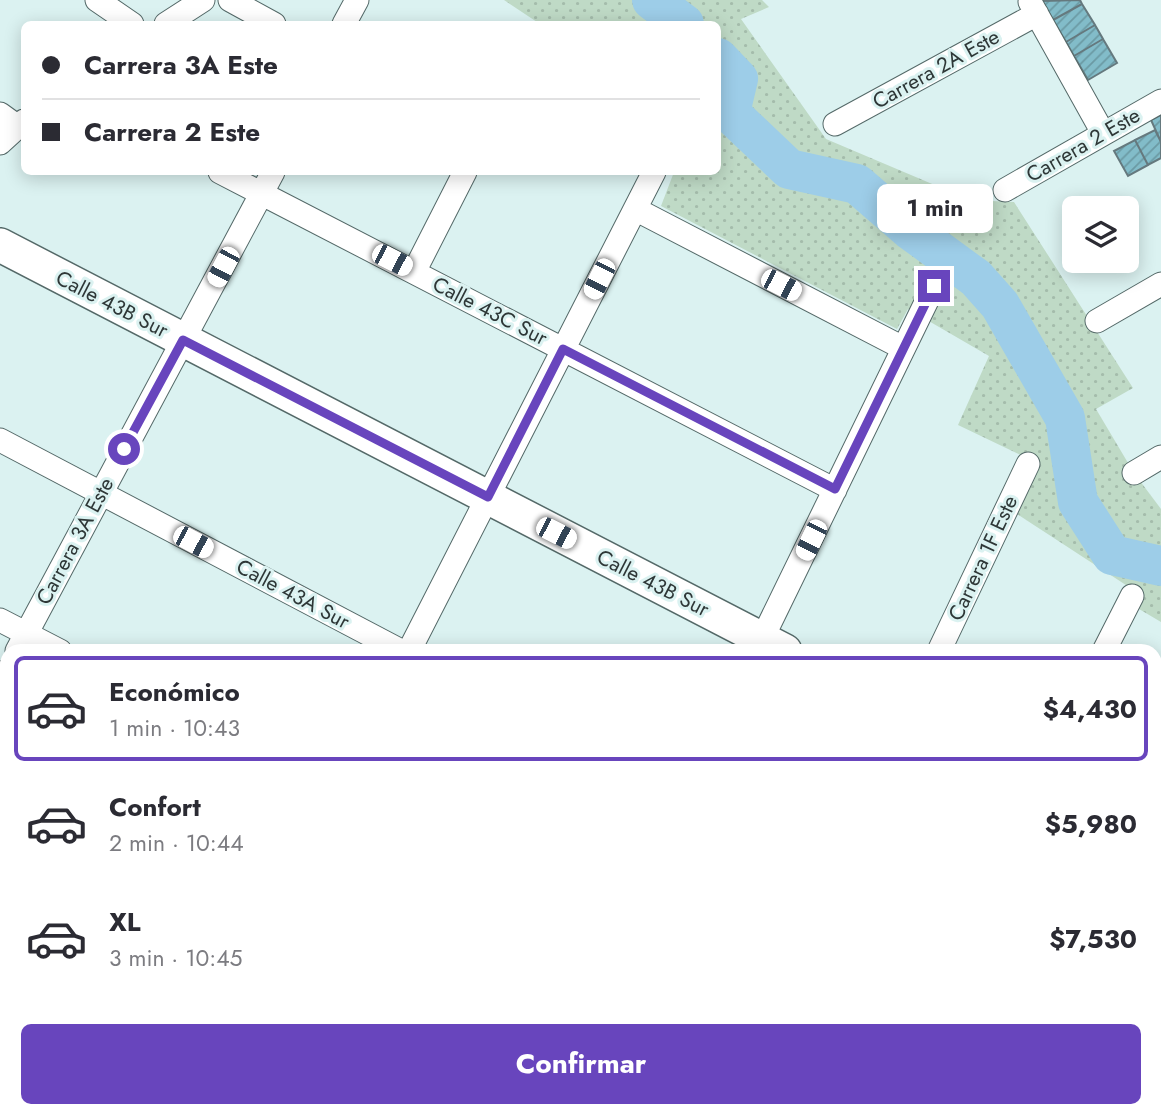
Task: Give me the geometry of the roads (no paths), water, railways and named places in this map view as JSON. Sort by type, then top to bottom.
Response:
[{"type":"street","points":[[97,0],[128,21]]},
{"type":"street","points":[[171,21],[203,0]]},
{"type":"street","points":[[230,0],[268,21]]},
{"type":"street","points":[[346,21],[357,0]]},
{"type":"street","points":[[1033,7],[1104,133]]},
{"type":"street","name":"Carrera 2A Este","points":[[835,124],[1033,7]]},
{"type":"street","name":"Carrera 2 Este","points":[[1005,190],[1161,101]]},
{"type":"street","points":[[0,143],[14,121]]},
{"type":"street","name":"Calle 43C Sur","points":[[226,175],[835,489]]},
{"type":"street","name":"Carrera 3A Este","points":[[21,642],[271,175]]},
{"type":"street","points":[[414,272],[463,175]]},
{"type":"street","points":[[413,644],[652,175]]},
{"type":"street","points":[[635,209],[904,348]]},
{"type":"street","name":"Calle 43B Sur","points":[[0,245],[488,497],[761,644]]},
{"type":"street","points":[[1097,321],[1161,284]]},
{"type":"street","points":[[768,644],[835,489],[934,286]]},
{"type":"street","name":"Calle 43A Sur","points":[[0,440],[388,644]]},
{"type":"street","points":[[1134,473],[1161,457]]},
{"type":"street","name":"Carrera 1F Este","points":[[942,644],[1027,464]]},
{"type":"street","points":[[1108,644],[1132,596]]},
{"type":"street","points":[[0,620],[21,642]]},
{"type":"waterway","points":[[652,0],[680,21]]},
{"type":"waterway","points":[[721,61],[738,79],[730,113],[789,169],[857,184],[909,229],[976,278],[1000,305],[1065,418],[1078,502],[1112,555],[1161,566]]}]
